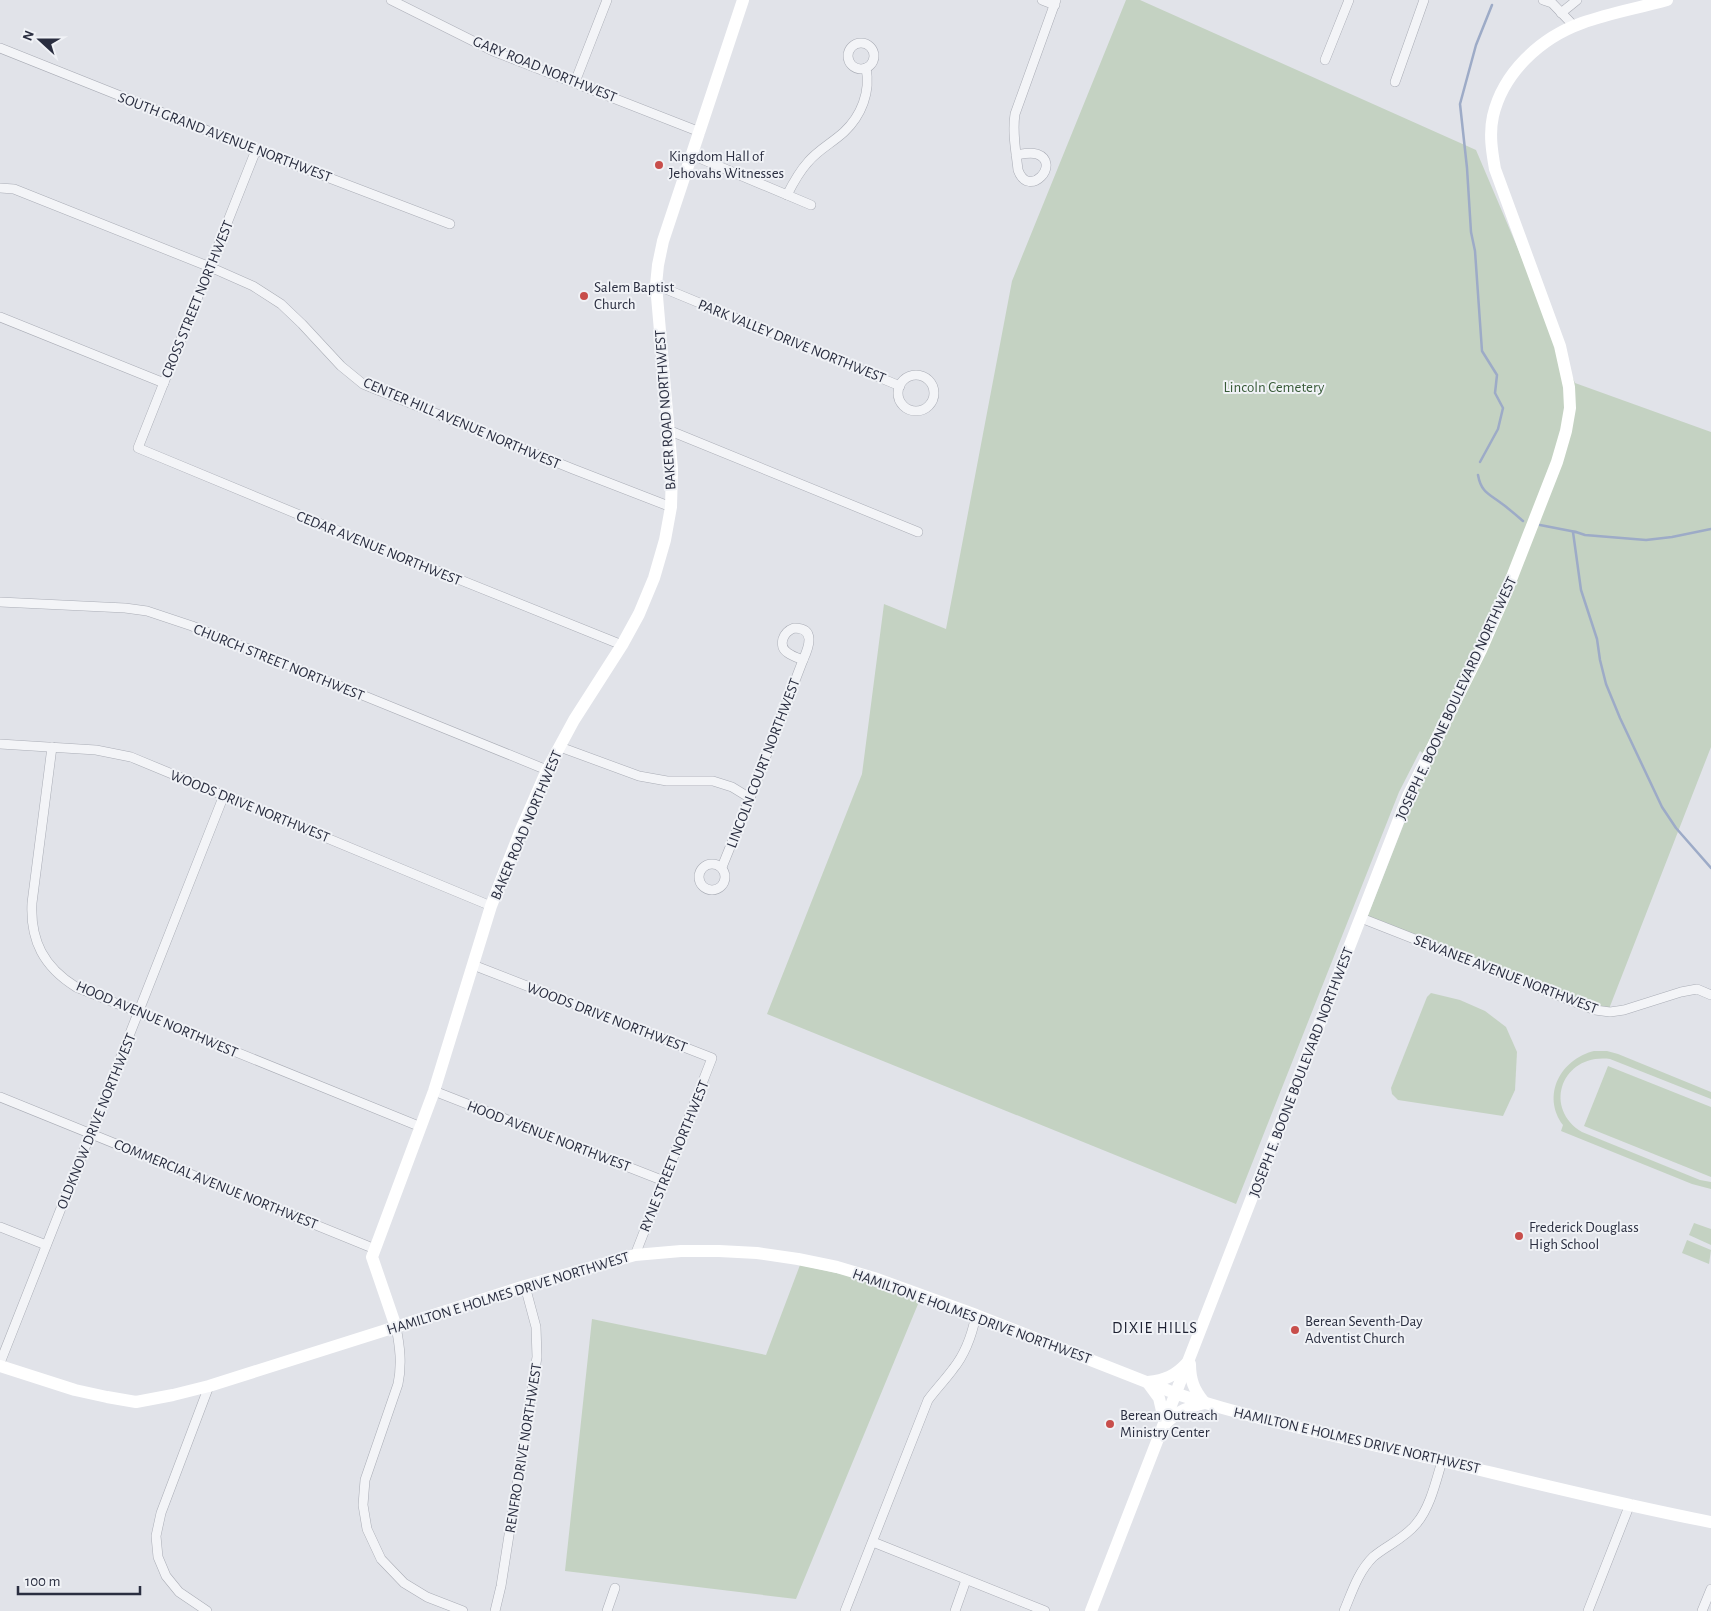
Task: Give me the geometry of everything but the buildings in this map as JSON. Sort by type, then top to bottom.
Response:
[{"type":"main road","name":"BAKER ROAD NORTHWEST","points":[[396,1327],[372,1257],[434,1091],[491,906],[547,770],[574,720],[622,645],[639,614],[654,578],[665,540],[671,507],[672,469],[656,285],[658,265],[663,241],[743,0]]},
{"type":"main road","name":"JOSEPH E. BOONE BOULEVARD NORTHWEST","points":[[1091,1611],[1408,796],[1481,650],[1505,595],[1557,462],[1566,431],[1570,408],[1569,387],[1560,346],[1495,169],[1491,143],[1493,117],[1500,96],[1510,78],[1526,58],[1544,43],[1574,26],[1666,0]]},
{"type":"main road","name":"HAMILTON E HOLMES DRIVE NORTHWEST","points":[[0,1364],[75,1390],[107,1398],[136,1402],[209,1386],[525,1286],[634,1255],[681,1251],[757,1253],[837,1267],[874,1278],[976,1314],[1176,1394],[1247,1415],[1711,1522]]},
{"type":"main road","points":[[1147,1382],[1170,1378],[1190,1359]]},
{"type":"main road","points":[[1165,1424],[1174,1414],[1205,1403],[1192,1386],[1190,1359]]},
{"type":"main road","points":[[1147,1382],[1159,1398],[1165,1424]]},
{"type":"street","name":"GARY ROAD NORTHWEST","points":[[391,0],[406,3],[493,50],[534,68],[575,82],[700,132]]},
{"type":"street","points":[[575,82],[607,0]]},
{"type":"street","points":[[1016,155],[1013,126],[1015,114],[1056,2],[1042,0]]},
{"type":"street","points":[[1324,60],[1349,0]]},
{"type":"street","points":[[1394,82],[1424,0]]},
{"type":"street","points":[[1543,0],[1552,3],[1574,26]]},
{"type":"street","points":[[1561,13],[1576,0]]},
{"type":"street","name":"SOUTH GRAND AVENUE NORTHWEST","points":[[0,48],[256,150],[450,224]]},
{"type":"street","points":[[787,195],[796,178],[808,162],[822,148],[844,132],[856,117],[863,104],[867,90],[868,78],[866,68]]},
{"type":"street","name":"CROSS STREET NORTHWEST","points":[[138,448],[256,150]]},
{"type":"street","points":[[692,155],[812,205]]},
{"type":"street","name":"CENTER HILL AVENUE NORTHWEST","points":[[0,188],[14,189],[210,267],[252,286],[281,304],[341,366],[363,384],[671,507]]},
{"type":"street","name":"PARK VALLEY DRIVE NORTHWEST","points":[[656,285],[900,386]]},
{"type":"street","points":[[0,317],[164,383]]},
{"type":"street","points":[[920,375],[926,377],[934,387],[935,393],[931,404],[922,411],[910,411],[900,403],[898,392],[900,386],[908,377],[920,375]]},
{"type":"street","points":[[668,430],[918,532]]},
{"type":"street","name":"CEDAR AVENUE NORTHWEST","points":[[138,448],[622,645]]},
{"type":"street","name":"CHURCH STREET NORTHWEST","points":[[0,602],[125,608],[147,611],[192,626],[547,770]]},
{"type":"street","name":"LINCOLN COURT NORTHWEST","points":[[722,867],[803,660]]},
{"type":"street","name":"WOODS DRIVE NORTHWEST","points":[[0,744],[96,750],[131,757],[491,906]]},
{"type":"street","name":"HOOD AVENUE NORTHWEST","points":[[52,747],[31,919],[35,937],[47,962],[66,981],[76,987],[421,1127]]},
{"type":"street","points":[[560,747],[639,776],[667,781],[712,781],[732,787],[750,798]]},
{"type":"street","name":"OLDKNOW DRIVE NORTHWEST","points":[[0,1364],[224,795]]},
{"type":"street","name":"SEWANEE AVENUE NORTHWEST","points":[[1361,918],[1595,1010],[1610,1012],[1624,1010],[1696,989],[1711,994]]},
{"type":"street","name":"WOODS DRIVE NORTHWEST","points":[[473,965],[712,1058]]},
{"type":"street","name":"RYNE STREET NORTHWEST","points":[[634,1255],[712,1058]]},
{"type":"street","name":"HOOD AVENUE NORTHWEST","points":[[434,1091],[664,1181]]},
{"type":"street","name":"COMMERCIAL AVENUE NORTHWEST","points":[[0,1096],[376,1249]]},
{"type":"street","points":[[0,1227],[46,1245]]},
{"type":"street","name":"RENFRO DRIVE NORTHWEST","points":[[495,1611],[501,1586],[537,1357],[536,1326],[525,1286]]},
{"type":"street","points":[[845,1611],[928,1400],[964,1354],[972,1335],[976,1314]]},
{"type":"street","name":"BAKER ROAD NORTHWEST","points":[[396,1327],[401,1352],[400,1371],[398,1384],[365,1480],[363,1505],[367,1529],[381,1559],[404,1583],[427,1597],[463,1611]]},
{"type":"street","points":[[207,1611],[179,1592],[166,1576],[158,1557],[156,1536],[161,1513],[209,1386]]},
{"type":"street","points":[[1344,1611],[1357,1578],[1364,1567],[1383,1550],[1403,1538],[1417,1524],[1432,1491],[1442,1461]]},
{"type":"street","points":[[1588,1611],[1630,1504]]},
{"type":"street","points":[[873,1542],[1045,1611]]},
{"type":"street","points":[[955,1611],[966,1580]]},
{"type":"street","points":[[607,1611],[615,1588]]},
{"type":"street","points":[[1702,1611],[1711,1589]]},
{"type":"green space","name":"Lincoln Cemetery","points":[[1126,0],[1140,0],[1476,150],[1575,383],[1711,432],[1711,747],[1607,1014],[1367,918],[1414,798],[1432,760],[1420,751],[1399,792],[1236,1204],[767,1014],[862,774],[884,604],[946,629],[1012,281]]},
{"type":"green space","points":[[1431,993],[1460,1000],[1485,1011],[1506,1027],[1517,1052],[1515,1090],[1503,1116],[1398,1100],[1392,1094],[1391,1088],[1427,997]]},
{"type":"green space","points":[[1594,1051],[1607,1051],[1618,1054],[1711,1092],[1711,1099],[1610,1059],[1593,1059],[1580,1064],[1570,1073],[1563,1084],[1561,1097],[1563,1110],[1570,1122],[1582,1132],[1700,1180],[1711,1182],[1711,1189],[1692,1184],[1561,1131],[1563,1125],[1557,1114],[1554,1102],[1554,1091],[1558,1080],[1572,1062],[1582,1055]]},
{"type":"green space","points":[[1608,1066],[1711,1107],[1711,1177],[1584,1126]]},
{"type":"green space","points":[[1694,1223],[1711,1229],[1711,1245],[1689,1235]]},
{"type":"green space","points":[[1687,1240],[1711,1250],[1709,1264],[1682,1253]]},
{"type":"green space","points":[[800,1265],[923,1292],[796,1599],[565,1571],[592,1319],[766,1355]]},
{"type":"waterway","points":[[1480,462],[1498,429],[1503,408],[1495,393],[1497,375],[1482,351],[1475,251],[1471,232],[1460,104],[1476,45],[1492,5]]},
{"type":"waterway","points":[[1478,475],[1479,481],[1486,492],[1523,521]]},
{"type":"waterway","points":[[1540,525],[1585,535],[1646,540],[1711,529]]},
{"type":"waterway","points":[[1576,532],[1573,532],[1581,590],[1597,639],[1606,684],[1662,807],[1676,828],[1711,868]]},
{"type":"place","name":"Kingdom Hall of Jehovahs Witnesses","points":[[659,165]]},
{"type":"place","name":"Salem Baptist Church","points":[[584,296]]},
{"type":"place","name":"Frederick Douglass High School","points":[[1519,1236]]},
{"type":"place","name":"Berean Seventh-Day Adventist Church","points":[[1295,1330]]},
{"type":"place","name":"Berean Outreach Ministry Center","points":[[1110,1424]]},
{"type":"district","name":"DIXIE HILLS","points":[[1155,1327]]}]
